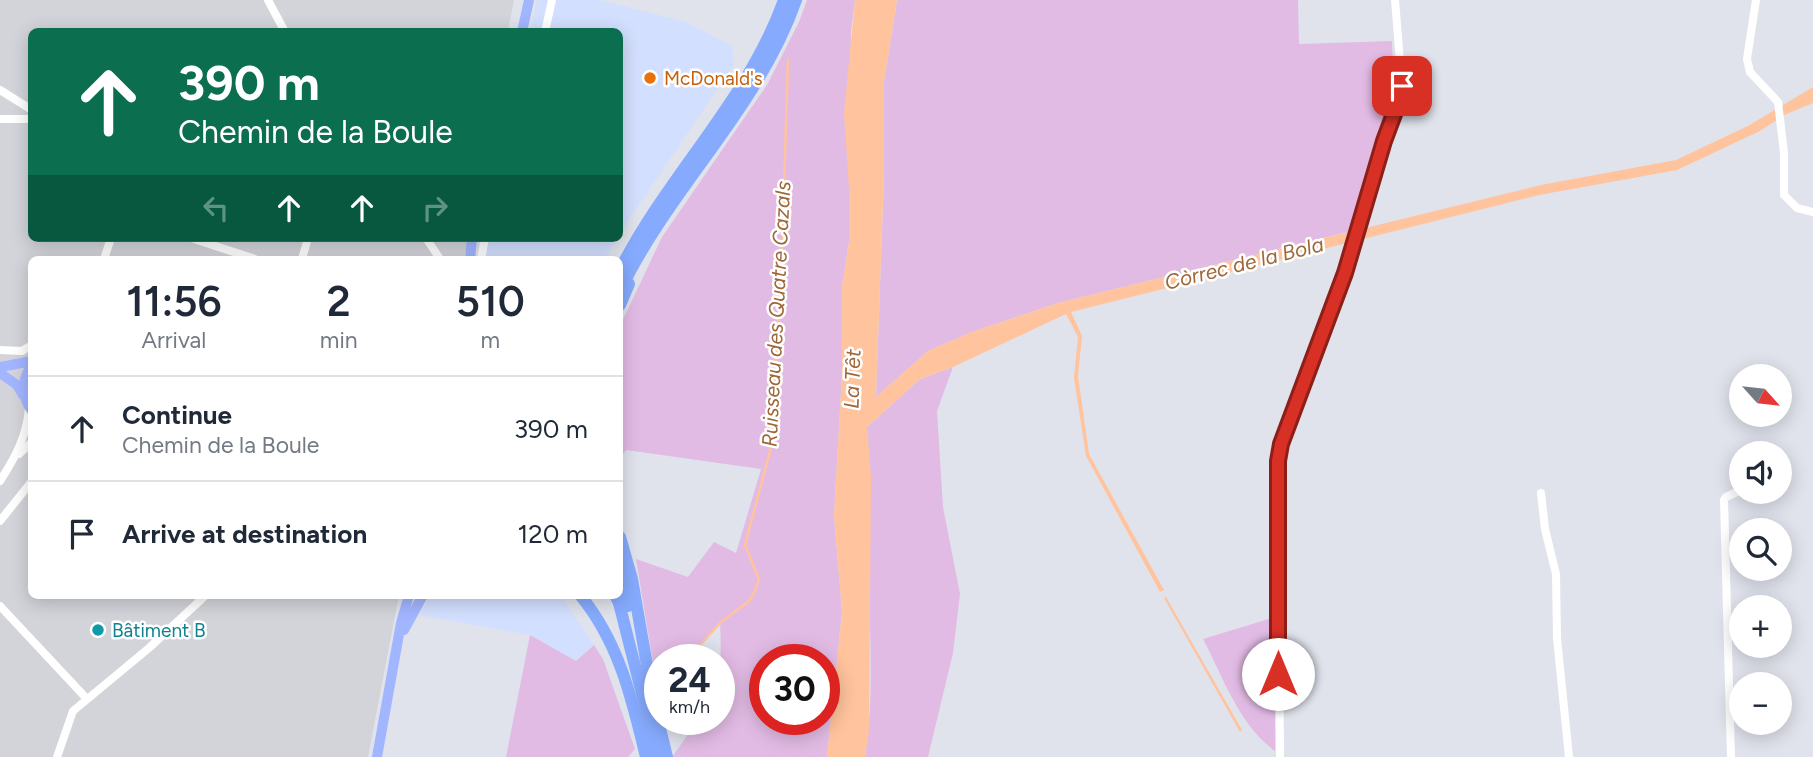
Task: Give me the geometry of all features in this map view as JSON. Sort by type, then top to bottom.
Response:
[{"type":"highway","points":[[623,265],[655,209],[732,101],[756,61],[784,0]]},
{"type":"highway","points":[[623,285],[646,242],[759,80],[796,0]]},
{"type":"highway","points":[[623,298],[666,216]]},
{"type":"highway","points":[[623,548],[632,579],[662,757]]},
{"type":"highway","points":[[623,580],[637,655],[662,757]]},
{"type":"highway","points":[[583,599],[607,634],[622,667],[647,757]]},
{"type":"highway","points":[[614,599],[647,757]]},
{"type":"highway","points":[[616,599],[662,757]]},
{"type":"main road","points":[[517,28],[523,0]]},
{"type":"main road","points":[[523,28],[529,0]]},
{"type":"main road","points":[[0,367],[28,364]]},
{"type":"main road","points":[[28,370],[24,378],[28,406]]},
{"type":"main road","points":[[0,373],[18,385],[28,406]]},
{"type":"main road","points":[[377,757],[401,623],[408,599]]},
{"type":"main road","points":[[398,646],[421,599]]},
{"type":"street","points":[[268,0],[283,28]]},
{"type":"street","points":[[546,28],[552,0]]},
{"type":"street","points":[[1280,757],[1278,461],[1284,433],[1324,335],[1353,251],[1384,141],[1400,98],[1402,86],[1395,0]]},
{"type":"street","points":[[1756,0],[1748,45],[1750,72],[1778,102],[1784,153],[1784,195],[1797,208],[1813,212]]},
{"type":"street","points":[[0,90],[28,108]]},
{"type":"street","points":[[0,119],[28,119]]},
{"type":"street","points":[[203,242],[246,256]]},
{"type":"street","points":[[0,350],[22,351],[28,347]]},
{"type":"street","points":[[15,459],[24,437],[28,406]]},
{"type":"street","points":[[0,481],[28,446]]},
{"type":"street","points":[[0,521],[28,486]]},
{"type":"street","points":[[1541,493],[1545,529],[1556,574],[1558,638],[1569,757]]},
{"type":"street","points":[[1729,496],[1724,500],[1731,757]]},
{"type":"street","points":[[57,757],[73,711],[149,648],[202,599]]},
{"type":"street","points":[[0,606],[87,699]]},
{"type":"shaded area","points":[[0,0],[514,0],[509,28],[28,28],[28,242],[467,242],[465,256],[28,256],[28,599],[398,599],[368,757],[0,757]]},
{"type":"shaded area","points":[[537,0],[600,0],[686,22],[732,46],[734,64],[623,229],[623,28],[531,28]]},
{"type":"shaded area","points":[[807,0],[855,0],[851,31],[849,242],[842,287],[842,375],[834,515],[842,612],[839,644],[749,644],[749,735],[829,735],[827,757],[672,757],[688,735],[735,735],[735,644],[721,644],[720,623],[700,644],[650,644],[636,559],[688,577],[714,542],[736,553],[761,469],[626,450],[623,454],[623,320],[662,237],[767,85],[799,22]]},
{"type":"shaded area","points":[[897,0],[1298,0],[1299,44],[1392,41],[1394,96],[1377,138],[1352,231],[1058,303],[972,332],[928,351],[876,397],[884,174],[884,82]]},
{"type":"shaded area","points":[[487,242],[614,242],[607,256],[485,256]]},
{"type":"shaded area","points":[[953,367],[937,411],[943,507],[960,594],[953,653],[928,757],[865,757],[871,670],[867,427],[920,379]]},
{"type":"shaded area","points":[[429,599],[564,599],[594,645],[576,661],[530,635],[419,615]]},
{"type":"shaded area","points":[[1275,617],[1275,751],[1251,728],[1242,714],[1203,639]]},
{"type":"shaded area","points":[[530,635],[576,661],[594,645],[603,659],[635,749],[628,757],[506,757]]},
{"type":"water","name":"La Têt","points":[[855,0],[897,0],[884,82],[884,174],[876,397],[928,351],[972,332],[1058,303],[1541,185],[1676,160],[1748,126],[1813,87],[1813,103],[1677,170],[1539,195],[1071,312],[1082,336],[1078,376],[1089,454],[1164,590],[1160,592],[1086,456],[1074,378],[1078,337],[1066,314],[953,367],[920,379],[867,427],[871,476],[869,730],[865,757],[827,757],[829,735],[840,735],[839,644],[842,612],[834,515],[842,375],[842,287],[849,242],[844,113]]},
{"type":"water","points":[[1166,597],[1242,730],[1240,732],[1164,598]]},
{"type":"waterway","name":"Ruisseau des Quatre Cazals","points":[[701,644],[721,622],[749,601],[759,579],[745,545],[770,451],[781,284],[788,60]]},
{"type":"place","name":"McDonald's","points":[[650,78]]},
{"type":"place","name":"Bâtiment B","points":[[98,630]]},
{"type":"route","points":[[1278,674],[1278,461],[1281,444],[1324,335],[1353,251],[1402,86]]},
{"type":"water label","name":"Còrrec de la Bola","points":[[1244,263]]}]
